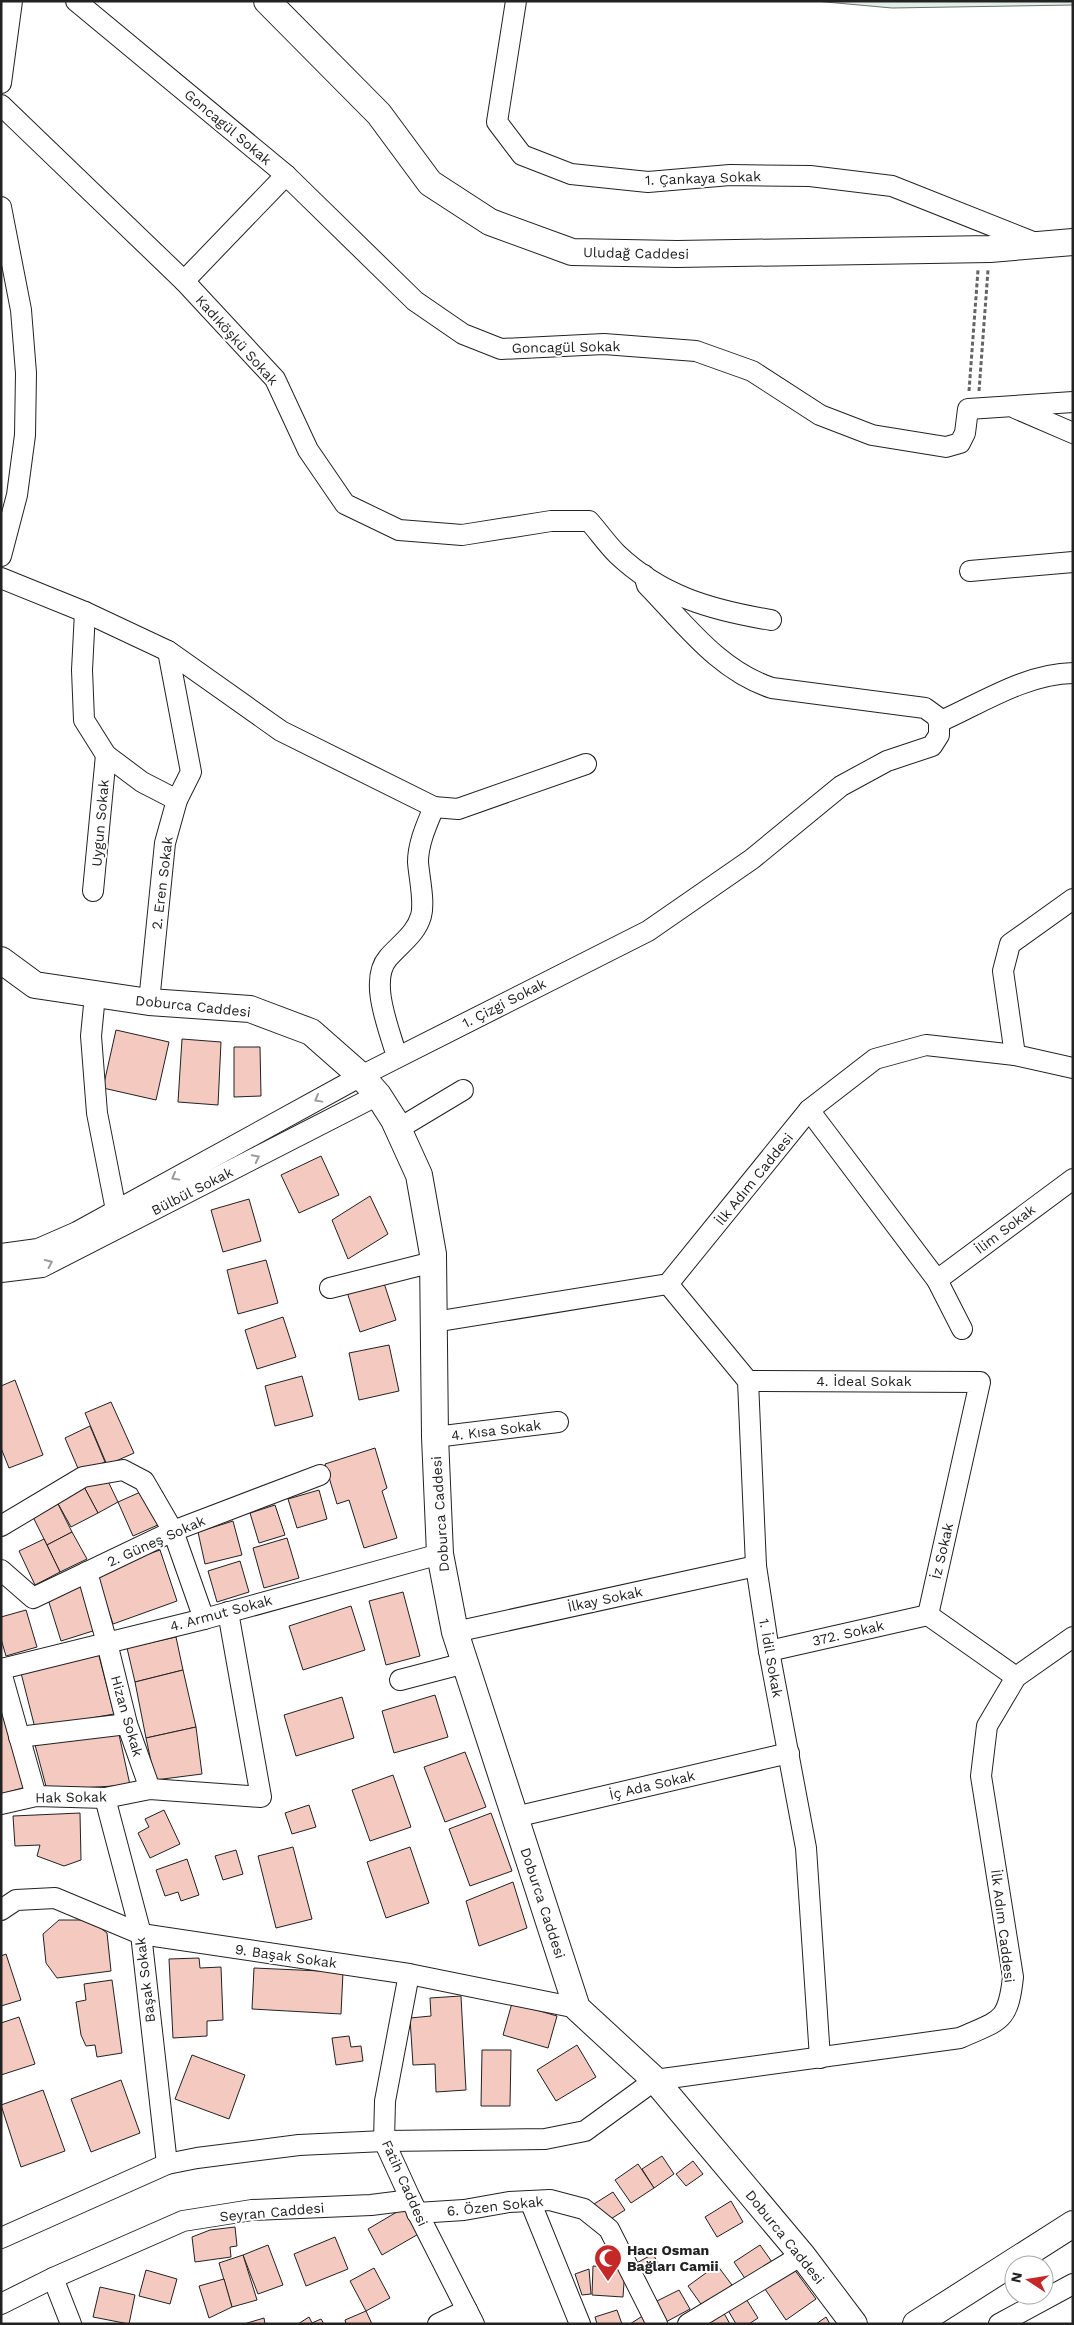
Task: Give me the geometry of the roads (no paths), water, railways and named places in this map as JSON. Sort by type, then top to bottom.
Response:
[{"type":"main road","name":"Uludağ Caddesi","points":[[267,1],[379,114],[430,183],[490,222],[572,252],[677,254],[984,249],[1073,242]]},
{"type":"main road","name":"Doburca Caddesi","points":[[4,967],[35,985],[149,1002],[250,1009],[311,1032],[361,1076],[378,1095],[398,1129],[419,1175],[433,1262],[435,1437],[440,1554],[455,1632],[577,2008],[655,2080],[802,2255],[854,2324]]},
{"type":"main road","points":[[916,2324],[1073,2224]]},
{"type":"street","points":[[1,83],[12,1]]},
{"type":"street","name":"Goncagül Sokak","points":[[76,1],[286,175],[415,301],[463,334],[501,349],[604,344],[696,351],[752,371],[820,415],[872,435],[946,447],[960,443],[973,409],[1014,408]]},
{"type":"street","name":"1. Çankaya Sokak","points":[[516,1],[497,122],[522,155],[571,174],[648,182],[730,175],[810,176],[892,186],[1040,245]]},
{"type":"street","name":"Kadıköşkü Sokak","points":[[1,105],[184,281],[275,379],[308,450],[345,504],[400,530],[462,535],[551,521],[589,521],[617,554],[664,590],[723,612],[770,620]]},
{"type":"street","points":[[184,281],[286,175]]},
{"type":"street","points":[[1,207],[22,310],[26,373],[25,435],[16,495],[1,556]]},
{"type":"street","points":[[1014,408],[1073,402]]},
{"type":"street","points":[[1014,408],[1073,433]]},
{"type":"street","points":[[970,571],[1073,562]]},
{"type":"street","points":[[644,575],[647,585],[718,659],[756,682],[772,688],[926,708],[936,716],[939,722],[1024,682],[1053,673],[1073,673]]},
{"type":"street","points":[[1,578],[85,612],[168,651],[280,731],[434,807],[458,809],[586,764]]},
{"type":"street","points":[[85,612],[82,670],[84,720],[106,755],[142,782],[177,800]]},
{"type":"street","name":"2. Eren Sokak","points":[[149,1002],[165,844],[177,800],[191,772],[168,651]]},
{"type":"street","name":"1. Çizgi Sokak","points":[[361,1076],[648,931],[752,859],[841,786],[887,761],[932,746],[939,735],[939,722]]},
{"type":"street","name":"Uygun Sokak","points":[[93,891],[106,755]]},
{"type":"street","points":[[397,1057],[382,1008],[379,981],[387,959],[406,942],[421,916],[418,860],[422,837],[434,807]]},
{"type":"street","points":[[1014,1055],[1003,971],[1010,944],[1073,900]]},
{"type":"street","points":[[95,995],[91,1036],[97,1113],[121,1218]]},
{"type":"street","name":"İlk Adım Caddesi","points":[[668,1284],[809,1110],[875,1059],[926,1045],[1014,1055],[1073,1068]]},
{"type":"street","name":"Bülbül Sokak","points":[[1,1272],[42,1267],[361,1076]]},
{"type":"street","points":[[398,1129],[463,1090]]},
{"type":"street","name":"Bülbül Sokak","points":[[1,1254],[38,1249],[78,1232],[121,1218],[378,1095]]},
{"type":"street","points":[[809,1110],[937,1280],[962,1329]]},
{"type":"street","name":"İlim Sokak","points":[[937,1280],[1073,1179]]},
{"type":"street","points":[[330,1288],[433,1262]]},
{"type":"street","points":[[434,1322],[668,1284],[748,1382]]},
{"type":"street","name":"4. İdeal Sokak","points":[[748,1382],[980,1382]]},
{"type":"street","name":"1. İdil Sokak","points":[[748,1382],[756,1566],[769,1651],[790,1752],[806,1848],[820,2058]]},
{"type":"street","name":"İz Sokak","points":[[928,1615],[980,1382]]},
{"type":"street","name":"4. Kısa Sokak","points":[[435,1437],[558,1422]]},
{"type":"street","points":[[1,1526],[82,1477],[123,1470],[144,1481],[173,1531],[204,1618]]},
{"type":"street","name":"2. Güneş Sokak","points":[[1,1570],[33,1598],[173,1531],[320,1475]]},
{"type":"street","name":"4. Armut Sokak","points":[[1,1670],[228,1612],[440,1554]]},
{"type":"street","name":"İlkay Sokak","points":[[455,1632],[756,1566]]},
{"type":"street","name":"Hizan Sokak","points":[[87,1572],[127,1724],[150,1789]]},
{"type":"street","name":"Hak Sokak","points":[[1,1804],[36,1796],[105,1798],[150,1789],[261,1797],[228,1612]]},
{"type":"street","points":[[928,1615],[1016,1677]]},
{"type":"street","name":"372. Sokak","points":[[769,1651],[928,1615]]},
{"type":"street","name":"İlk Adım Caddesi","points":[[655,2080],[960,2038],[998,2021],[1010,2002],[1012,1977],[981,1776],[987,1726],[1016,1677],[1073,1637]]},
{"type":"street","points":[[400,1680],[465,1663]]},
{"type":"street","points":[[1,1670],[36,1796]]},
{"type":"street","points":[[19,1737],[127,1724]]},
{"type":"street","name":"İç Ada Sokak","points":[[515,1817],[790,1752]]},
{"type":"street","name":"Başak Sokak","points":[[105,1798],[140,1934],[167,2164]]},
{"type":"street","name":"9. Başak Sokak","points":[[1,1910],[16,1900],[55,1898],[140,1934],[409,1974],[577,2008]]},
{"type":"street","name":"Fatih Caddesi","points":[[409,1974],[385,2101],[384,2141],[414,2206],[471,2317]]},
{"type":"street","points":[[1,2238],[167,2164],[197,2158],[299,2145],[384,2141],[545,2140],[585,2131],[655,2080]]},
{"type":"street","name":"6. Özen Sokak","points":[[414,2206],[464,2210],[509,2202],[550,2200],[584,2210],[609,2230],[657,2324]]},
{"type":"street","points":[[530,2201],[580,2324]]},
{"type":"street","name":"Seyran Caddesi","points":[[1,2304],[53,2278],[183,2221],[252,2210],[372,2205],[414,2206]]},
{"type":"street","points":[[688,2324],[802,2255]]},
{"type":"street","points":[[53,2278],[71,2324]]},
{"type":"street","points":[[999,2324],[1073,2284]]},
{"type":"street","points":[[438,2324],[471,2317]]},
{"type":"place","name":"Hacı Osman Bağları Camii","points":[[608,2282]]}]
